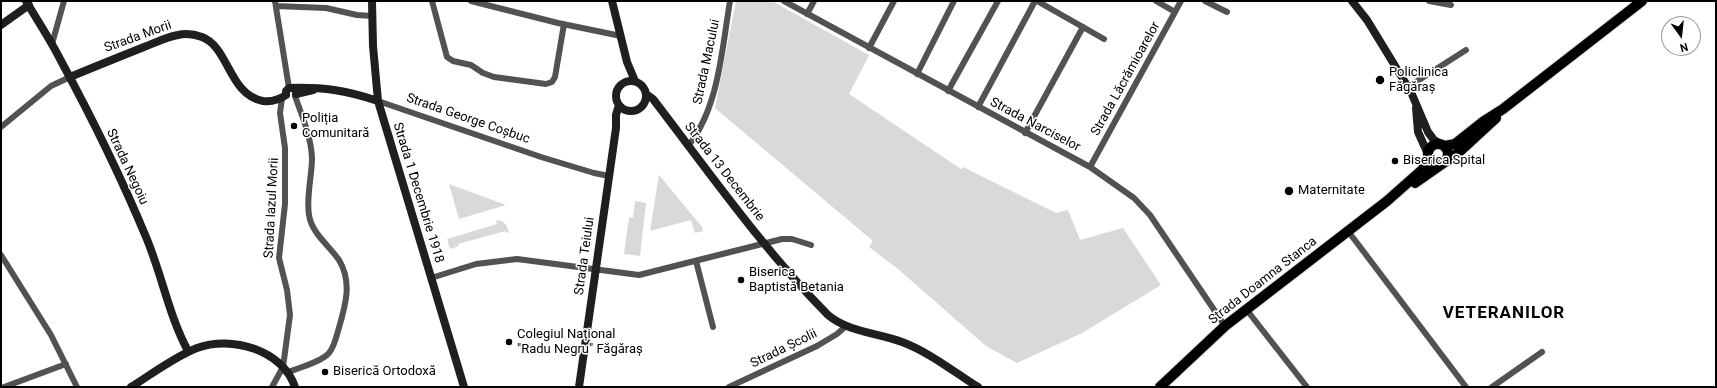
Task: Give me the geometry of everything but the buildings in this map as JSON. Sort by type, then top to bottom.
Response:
[{"type":"main road","name":"Strada 1 Decembrie 1918","points":[[372,1],[378,100],[464,387]]},
{"type":"main road","points":[[612,1],[627,62],[635,81],[642,86],[646,94],[644,104],[638,109],[630,110],[619,105],[616,98],[622,84],[627,62]]},
{"type":"main road","points":[[1352,1],[1371,26],[1408,87],[1415,100],[1426,128],[1434,140],[1444,145],[1449,156],[1445,162],[1435,164],[1429,157],[1417,126],[1415,100]]},
{"type":"main road","name":"Strada Doamna Stanca","points":[[1444,145],[1455,144],[1484,121],[1504,109],[1642,1]]},
{"type":"main road","name":"Strada Negoiu","points":[[27,3],[70,77],[146,238],[188,352]]},
{"type":"main road","points":[[1,25],[27,3]]},
{"type":"main road","name":"Strada Morii","points":[[70,77],[158,42],[178,35],[188,34],[200,36],[208,40],[224,61],[237,84],[248,94],[257,99],[266,101],[290,93]]},
{"type":"main road","points":[[622,84],[635,81]]},
{"type":"main road","name":"Strada George Coșbuc","points":[[290,93],[318,88],[338,90],[378,100]]},
{"type":"main road","name":"Strada 13 Decembrie","points":[[646,94],[653,99],[688,146],[765,243],[824,311],[833,319],[846,326],[892,338],[913,347],[978,387]]},
{"type":"main road","name":"Strada 13 Decembrie","points":[[644,104],[654,107],[664,114]]},
{"type":"main road","name":"Strada Teiului","points":[[579,387],[616,128],[616,115],[619,105]]},
{"type":"main road","name":"Strada Doamna Stanca","points":[[1387,201],[1408,189],[1445,162],[1487,128],[1504,109]]},
{"type":"main road","name":"Strada Teiului","points":[[616,128],[623,115],[630,110]]},
{"type":"main road","points":[[1429,157],[1432,146],[1444,145]]},
{"type":"main road","name":"Strada Doamna Stanca","points":[[1160,387],[1225,326],[1387,201],[1422,170],[1429,157]]},
{"type":"main road","points":[[131,387],[188,352],[207,345],[234,345],[266,354],[285,369],[295,386]]},
{"type":"street","points":[[52,44],[64,1]]},
{"type":"street","points":[[432,1],[447,57],[453,61],[470,65],[488,75],[500,78],[546,84],[552,82],[555,77],[564,24]]},
{"type":"street","points":[[471,1],[564,24],[621,36]]},
{"type":"street","name":"Strada Macului","points":[[688,146],[701,128],[712,102],[730,1]]},
{"type":"street","name":"Strada Narciselor","points":[[784,1],[1090,167],[1134,198],[1150,215],[1225,326]]},
{"type":"street","points":[[807,14],[814,1]]},
{"type":"street","points":[[869,48],[894,1]]},
{"type":"street","points":[[917,74],[954,1]]},
{"type":"street","points":[[948,91],[998,1]]},
{"type":"street","points":[[978,107],[1036,1],[1104,40]]},
{"type":"street","points":[[1156,1],[1175,12]]},
{"type":"street","name":"Strada Lăcrămioarelor","points":[[1090,167],[1182,1]]},
{"type":"street","points":[[1205,1],[1227,12]]},
{"type":"street","points":[[1429,1],[1450,6]]},
{"type":"street","points":[[285,369],[320,359],[330,352],[344,308],[347,284],[338,259],[317,234],[310,221],[311,146],[290,93],[276,4],[321,7],[361,16],[372,16]]},
{"type":"street","points":[[1025,133],[1083,27]]},
{"type":"street","points":[[1408,87],[1466,50]]},
{"type":"street","points":[[1,127],[52,86],[70,77]]},
{"type":"street","name":"Strada Iazul Morii","points":[[272,387],[285,369],[290,315],[279,258],[285,204],[285,148],[280,109],[290,93]]},
{"type":"street","name":"Strada George Coșbuc","points":[[378,100],[541,157],[609,176]]},
{"type":"street","points":[[1348,230],[1466,387]]},
{"type":"street","points":[[431,278],[476,264],[517,259],[639,275],[696,262],[787,238],[811,245]]},
{"type":"street","points":[[1,255],[52,335],[77,387]]},
{"type":"street","points":[[696,262],[713,327]]},
{"type":"street","points":[[1246,309],[1306,387]]},
{"type":"street","name":"Strada Școlii","points":[[734,386],[817,346],[837,334],[846,326]]},
{"type":"street","points":[[1492,387],[1542,352]]},
{"type":"street","points":[[4,387],[66,364]]},
{"type":"shaded area","points":[[736,1],[772,1],[869,55],[849,94],[961,169],[963,167],[1056,213],[1068,210],[1080,240],[1123,228],[1161,285],[1082,333],[1017,363],[986,346],[898,269],[869,247],[873,241],[715,108]]},
{"type":"shaded area","points":[[659,175],[702,227],[703,231],[695,233],[691,220],[650,231]]},
{"type":"shaded area","points":[[449,184],[506,205],[459,219]]},
{"type":"shaded area","points":[[635,201],[646,203],[640,256],[624,254],[629,217],[633,218]]},
{"type":"shaded area","points":[[496,220],[505,223],[509,232],[506,233],[505,231],[458,244],[459,246],[450,249],[447,239],[497,224]]},
{"type":"place","name":"Policlinica Făgăraș","points":[[1380,80]]},
{"type":"place","name":"Poliția Comunitară","points":[[294,126]]},
{"type":"place","name":"Biserica Spital","points":[[1395,161]]},
{"type":"place","name":"Maternitate","points":[[1289,191]]},
{"type":"place","name":"Biserica Baptistă Betania","points":[[741,280]]},
{"type":"place","name":"Colegiul Național \"Radu Negru\" Făgăraș","points":[[509,342]]},
{"type":"place","name":"Biserică Ortodoxă","points":[[325,372]]},
{"type":"district","name":"VETERANILOR","points":[[1504,314]]}]
